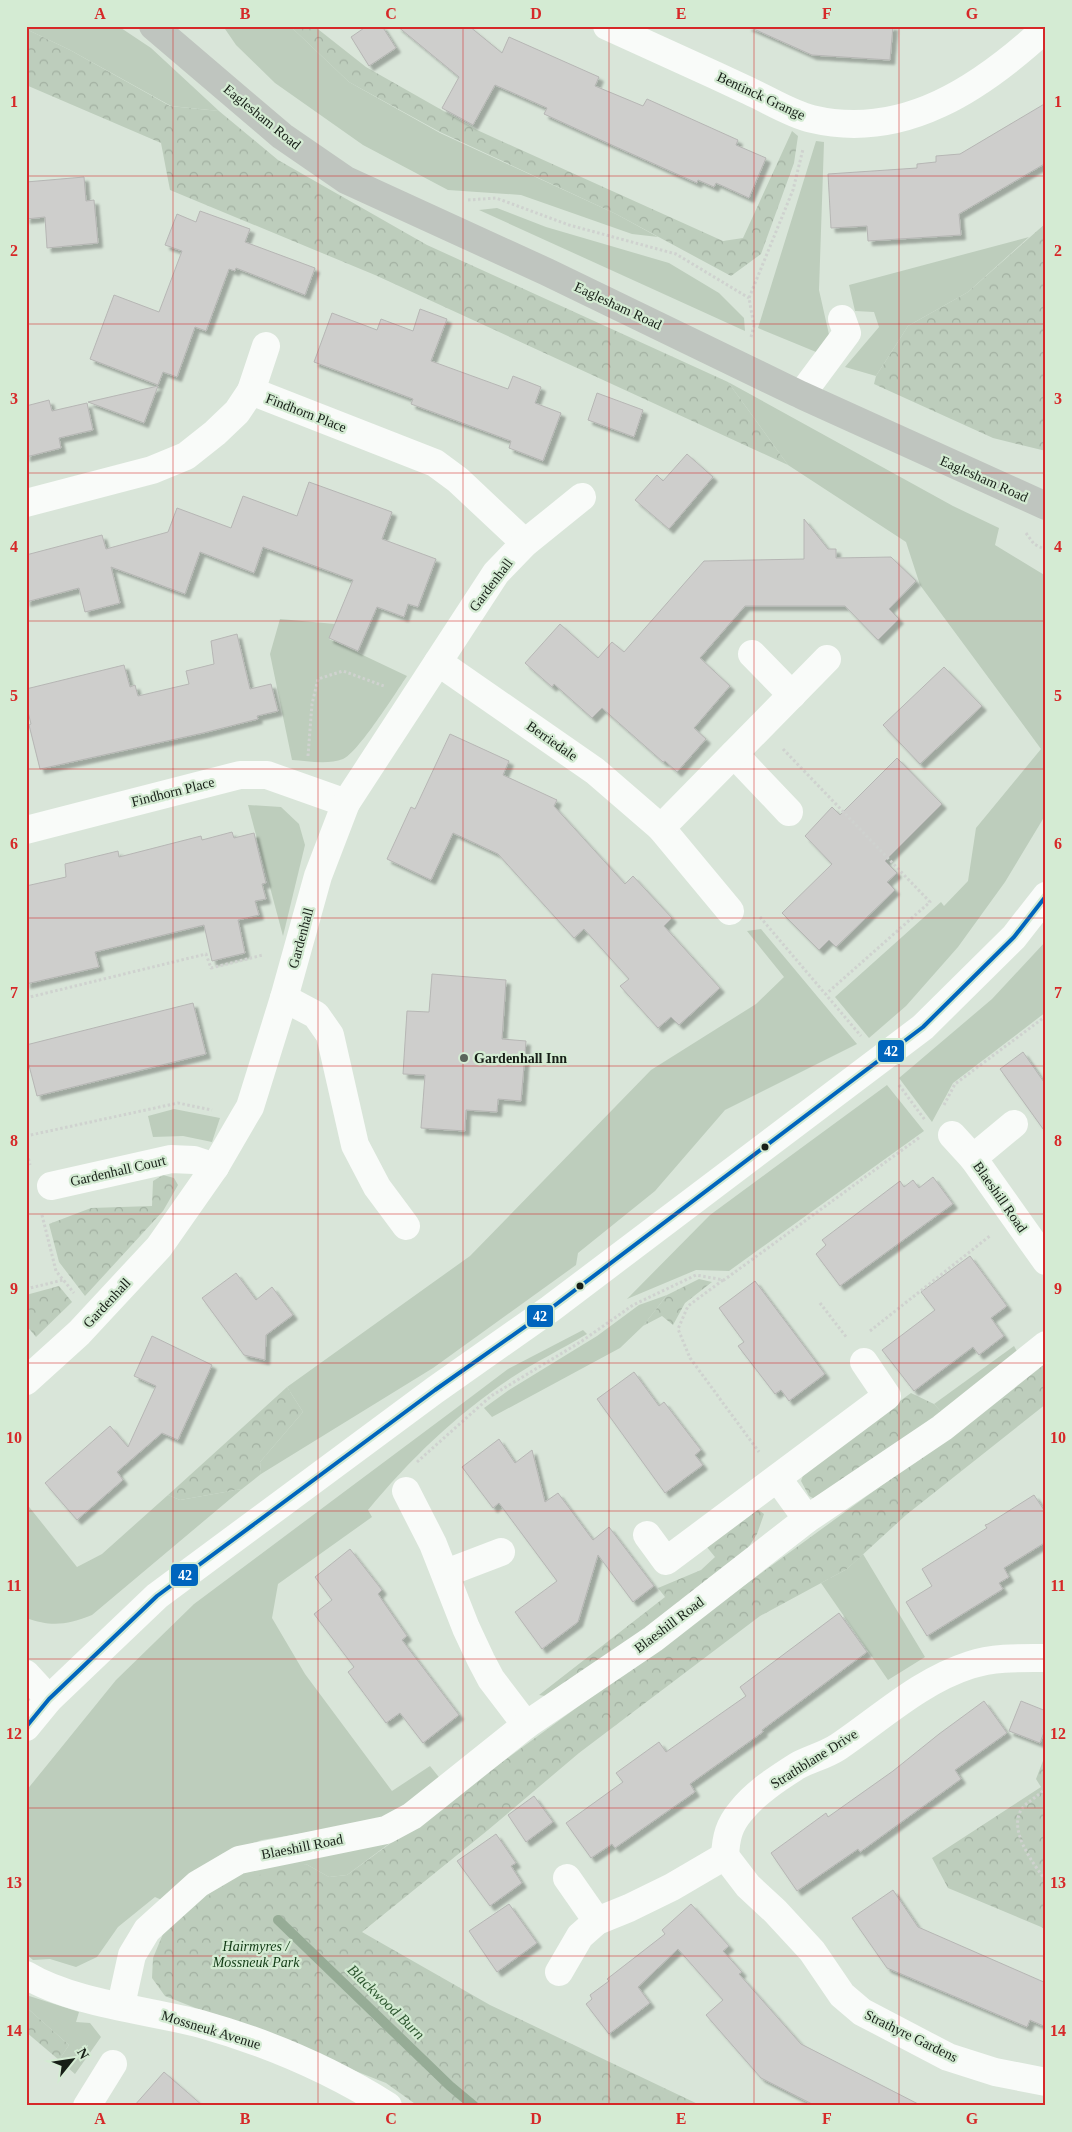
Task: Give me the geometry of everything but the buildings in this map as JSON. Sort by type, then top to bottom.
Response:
[{"type":"main road","name":"Eaglesham Road","points":[[153,26],[282,136],[346,180],[743,365],[801,395],[1046,506]]},
{"type":"main road","points":[[182,26],[209,75]]},
{"type":"street","name":"Bentinck Grange","points":[[607,26],[811,119],[855,124],[879,123],[932,108],[962,94],[1014,57],[1046,28]]},
{"type":"street","points":[[801,395],[852,325]]},
{"type":"street","points":[[251,391],[266,346]]},
{"type":"street","name":"Findhorn Place","points":[[26,503],[152,470],[186,456],[215,433],[237,412],[251,391],[435,463],[458,480],[525,543]]},
{"type":"street","name":"Gardenhall","points":[[26,1381],[96,1314],[159,1247],[215,1167],[250,1107],[284,998],[318,876],[346,803],[496,573],[525,543],[582,497]]},
{"type":"street","points":[[752,654],[792,695]]},
{"type":"street","points":[[661,828],[827,659]]},
{"type":"street","name":"Berriedale","points":[[438,662],[594,771],[661,828],[730,911]]},
{"type":"street","points":[[734,754],[789,812]]},
{"type":"street","name":"Findhorn Place","points":[[26,830],[240,775],[267,775],[346,803]]},
{"type":"street","points":[[26,1727],[49,1699],[157,1596],[435,1390],[550,1309],[923,1027],[1014,937],[1046,896]]},
{"type":"street","points":[[284,998],[316,1015],[330,1035],[355,1145],[376,1187],[406,1226]]},
{"type":"street","points":[[973,1158],[1014,1124]]},
{"type":"street","name":"Blaeshill Road","points":[[942,1132],[973,1158],[1046,1261]]},
{"type":"street","name":"Gardenhall Court","points":[[41,1190],[171,1159],[194,1160],[215,1167]]},
{"type":"street","name":"Blaeshill Road","points":[[121,2005],[132,1955],[147,1930],[198,1884],[239,1860],[386,1830],[412,1816],[526,1725],[654,1639],[807,1520],[942,1428],[1046,1345]]},
{"type":"street","points":[[647,1535],[666,1562],[887,1396],[858,1354]]},
{"type":"street","points":[[778,1479],[807,1520]]},
{"type":"street","points":[[406,1491],[446,1573],[466,1628],[481,1660],[491,1679],[526,1725]]},
{"type":"street","points":[[446,1573],[501,1552]]},
{"type":"street","name":"Strathblane Drive","points":[[725,1856],[726,1840],[730,1825],[753,1797],[797,1766],[837,1748],[888,1709],[932,1682],[971,1664],[1014,1658],[1046,1658]]},
{"type":"street","points":[[26,1674],[49,1699]]},
{"type":"street","points":[[559,1972],[580,1936],[597,1921],[664,1891],[725,1856]]},
{"type":"street","name":"Strathyre Gardens","points":[[725,1856],[748,1886],[775,1911],[812,1951],[842,1995],[862,2012],[948,2057],[995,2072],[1046,2082]]},
{"type":"street","points":[[567,1878],[597,1921]]},
{"type":"street","name":"Mossneuk Avenue","points":[[26,1975],[42,1985],[61,1991],[202,2025],[283,2053],[356,2086],[388,2106]]},
{"type":"street","points":[[87,2106],[113,2064]]},
{"type":"path","points":[[743,365],[754,326],[749,298],[793,190],[811,119]]},
{"type":"path","points":[[427,217],[459,201],[496,198],[569,225],[676,254],[749,298]]},
{"type":"path","points":[[305,788],[312,704],[318,678],[343,670],[415,697]]},
{"type":"path","points":[[761,726],[930,902],[826,994]]},
{"type":"path","points":[[730,911],[760,916],[942,1132],[688,1306],[678,1329],[690,1358],[778,1479]]},
{"type":"path","points":[[26,998],[206,954],[211,968],[299,947]]},
{"type":"path","points":[[944,1106],[955,1084],[1046,1016]]},
{"type":"path","points":[[26,1136],[178,1103],[244,1117]]},
{"type":"path","points":[[26,1149],[41,1190],[56,1271],[96,1314]]},
{"type":"path","points":[[820,1303],[858,1354],[1014,1217]]},
{"type":"path","points":[[406,1491],[400,1480],[407,1471],[491,1396],[582,1341],[633,1305],[696,1275],[724,1280]]},
{"type":"path","points":[[26,1289],[63,1280]]},
{"type":"path","points":[[1046,1787],[1024,1806],[1017,1823],[1024,1850],[1046,1881]]},
{"type":"green space","points":[[26,26],[118,26],[151,48],[219,111],[171,106],[70,50],[26,29]]},
{"type":"green space","points":[[223,26],[290,26],[349,82],[440,133],[616,214],[658,237],[632,234],[521,195],[448,190],[363,145],[275,83],[236,45]]},
{"type":"green space","points":[[290,26],[314,26],[366,67],[477,130],[723,241],[743,238],[792,131],[798,136],[794,163],[761,254],[731,276],[616,214],[440,132],[349,82]]},
{"type":"green space","points":[[26,29],[70,50],[170,106],[219,111],[278,160],[427,245],[728,382],[788,465],[375,275],[170,190],[161,143],[26,85]]},
{"type":"green space","points":[[816,141],[824,142],[819,290],[830,339],[821,354],[758,328]]},
{"type":"green space","points":[[497,208],[546,227],[669,263],[719,293],[744,318],[745,331],[479,210]]},
{"type":"green space","points":[[1046,223],[1046,451],[993,438],[874,384],[876,376],[908,326],[968,292]]},
{"type":"green space","points":[[1029,237],[968,292],[908,326],[876,376],[845,367],[879,327],[874,312],[855,311],[849,285]]},
{"type":"green space","points":[[728,382],[953,506],[999,528],[995,545],[1046,576],[1046,814],[1005,882],[958,947],[906,1006],[869,1038],[835,997],[941,902],[944,906],[968,881],[976,828],[1041,749],[920,585],[906,542],[788,465]]},
{"type":"green space","points":[[280,619],[335,624],[329,639],[407,676],[358,746],[343,759],[324,762],[292,760],[270,654]]},
{"type":"green space","points":[[248,805],[281,807],[299,824],[305,845],[283,936]]},
{"type":"green space","points":[[761,929],[857,1044],[725,1110],[655,1191],[578,1253],[576,1265],[433,1368],[261,1474],[260,1462],[303,1412],[287,1387],[470,1256],[651,1070],[756,1004],[784,977],[747,931]]},
{"type":"green space","points":[[1046,941],[1046,1012],[953,1083],[932,1122],[899,1078],[992,999]]},
{"type":"green space","points":[[887,1085],[924,1131],[729,1271],[696,1270],[627,1299],[710,1215]]},
{"type":"green space","points":[[174,1109],[220,1118],[212,1142],[183,1136],[153,1137],[148,1116]]},
{"type":"green space","points":[[163,1175],[174,1178],[178,1185],[163,1211],[85,1296],[59,1262],[49,1224],[91,1208],[152,1206],[153,1181]]},
{"type":"green space","points":[[699,1279],[712,1282],[685,1303],[673,1325],[662,1316],[643,1326],[667,1295]]},
{"type":"green space","points":[[59,1286],[72,1302],[36,1337],[26,1325],[26,1295]]},
{"type":"green space","points":[[667,1295],[643,1326],[620,1348],[492,1417],[484,1408],[509,1390],[597,1336],[639,1305]]},
{"type":"green space","points":[[583,1330],[587,1334],[529,1366],[491,1392],[453,1422],[384,1491],[368,1510],[372,1517],[278,1584],[272,1618],[305,1674],[392,1791],[430,1766],[442,1781],[392,1815],[364,1823],[262,1840],[222,1854],[164,1901],[155,1897],[118,1927],[97,1957],[76,1967],[50,1959],[33,1960],[26,1954],[26,1791],[116,1680],[194,1604],[508,1369]]},
{"type":"green space","points":[[1014,1346],[1019,1355],[944,1415],[934,1404]]},
{"type":"green space","name":"Hairmyres / Mossneuk Park","points":[[1046,1355],[1046,1404],[906,1515],[847,1569],[760,1616],[579,1753],[362,1932],[490,2005],[702,2106],[418,2106],[386,2083],[165,1996],[152,1978],[153,1958],[165,1929],[226,1883],[306,1864],[329,1877],[347,1875],[893,1477]]},
{"type":"green space","points":[[287,1387],[303,1412],[260,1462],[261,1474],[242,1489],[180,1500],[168,1495]]},
{"type":"green space","points":[[911,1393],[934,1404],[944,1415],[820,1502],[809,1496],[801,1481],[805,1470]]},
{"type":"green space","points":[[242,1489],[92,1615],[59,1624],[43,1623],[26,1618],[26,1503],[77,1567],[102,1554],[168,1495],[180,1500]]},
{"type":"green space","points":[[756,1508],[764,1514],[757,1534],[735,1568],[551,1697],[539,1695],[665,1597],[658,1588],[701,1570],[715,1557],[706,1546]]},
{"type":"green space","points":[[863,1554],[925,1657],[888,1680],[821,1583],[847,1569]]},
{"type":"green space","points":[[1046,1753],[1046,1929],[948,1888],[932,1858],[1041,1787],[1036,1779]]},
{"type":"green space","points":[[402,1834],[347,1875],[329,1877],[306,1864],[165,1929],[222,1878]]},
{"type":"green space","points":[[26,1995],[79,2012],[76,2022],[90,2023],[101,2037],[75,2074],[59,2060],[69,2045],[26,2007]]},
{"type":"green space","points":[[26,2007],[69,2045],[59,2060],[26,2032]]},
{"type":"waterway","name":"Blackwood Burn","points":[[278,1920],[450,2086],[474,2106]]},
{"type":"transit line","name":"42","points":[[26,1727],[49,1699],[157,1596],[435,1390],[550,1309],[923,1027],[1014,937],[1046,896]]},
{"type":"place","name":"Gardenhall Inn","points":[[464,1058]]}]
